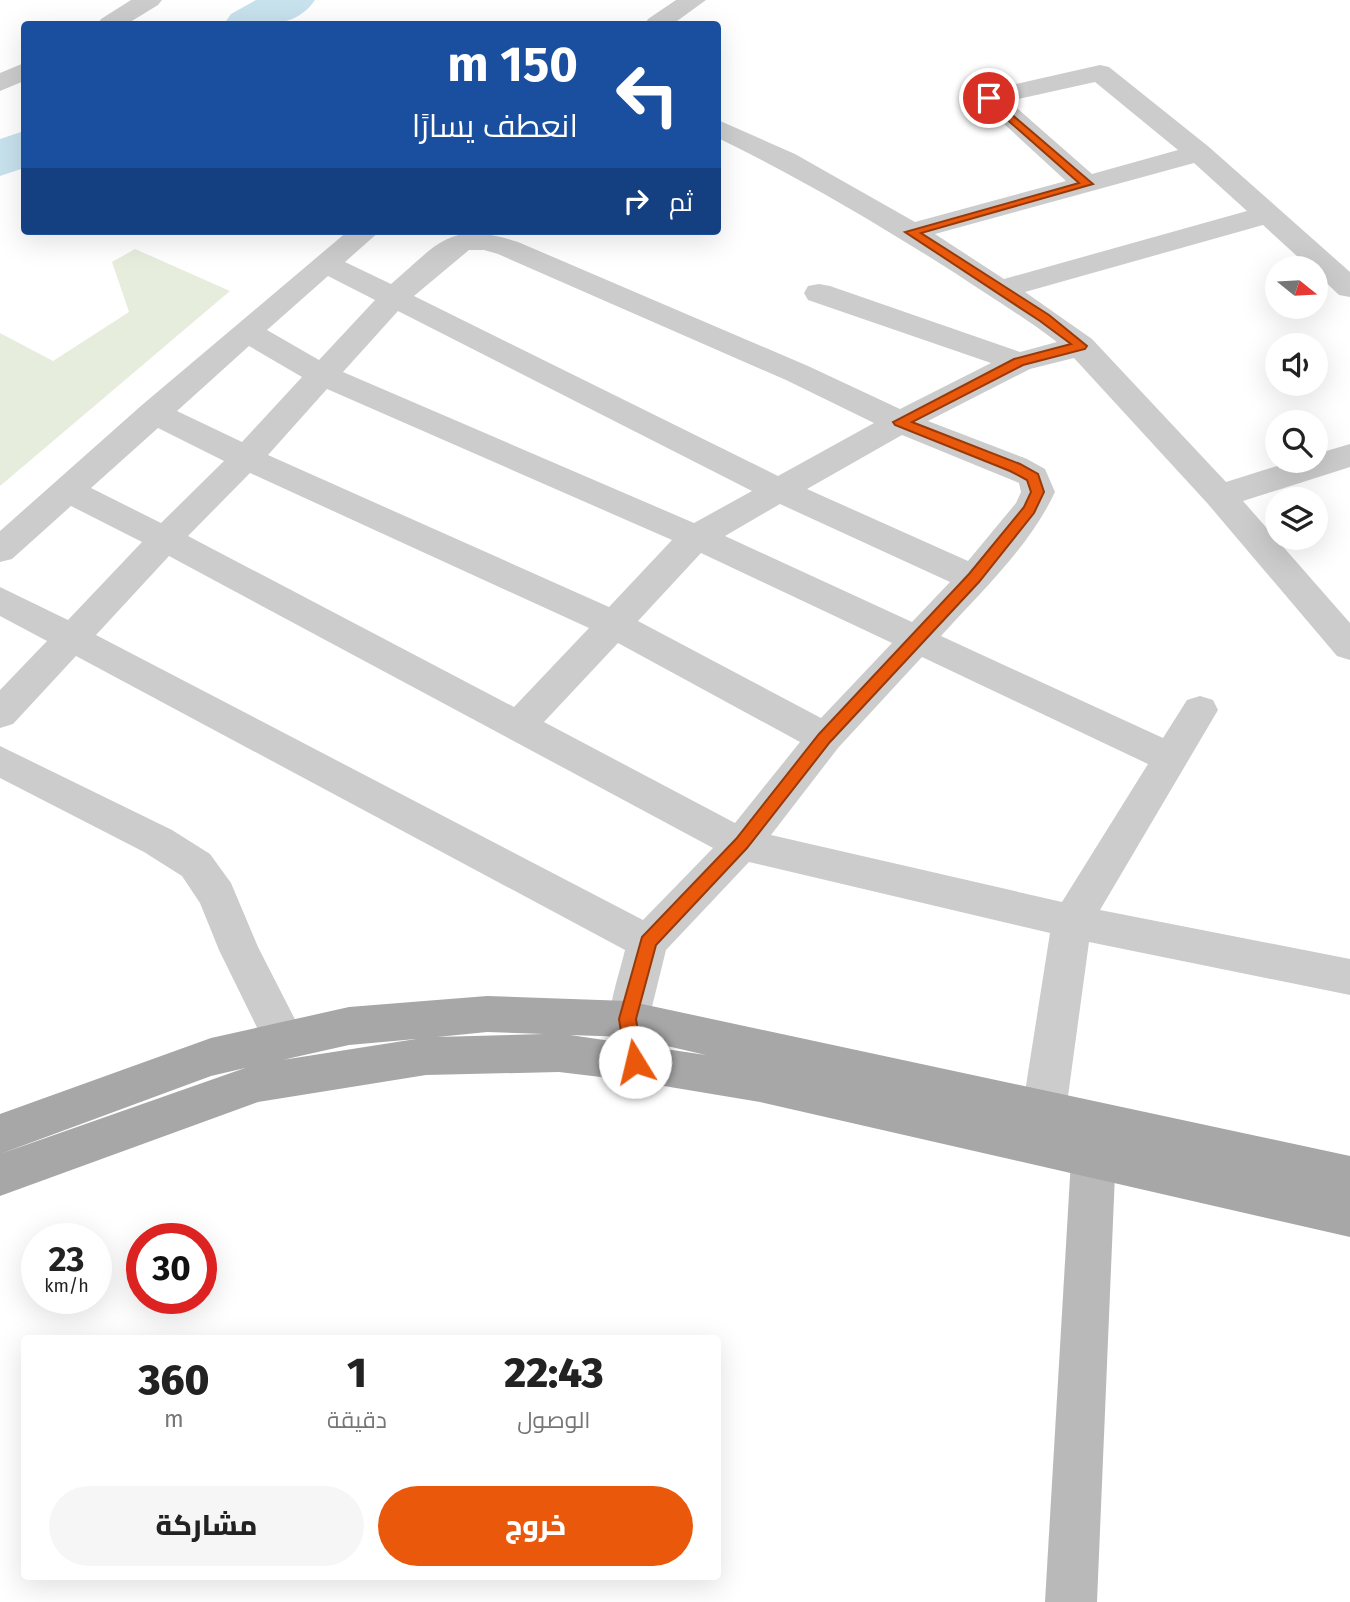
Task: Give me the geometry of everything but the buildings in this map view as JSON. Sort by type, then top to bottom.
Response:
[{"type":"main road","points":[[0,1134],[211,1058],[349,1026],[488,1014],[628,1019],[1044,1111],[1094,1140],[1350,1216]]},
{"type":"main road","points":[[0,1175],[258,1083],[426,1056],[559,1053],[635,1062],[1094,1140],[1350,1177]]},
{"type":"street","points":[[115,21],[149,0]]},
{"type":"street","points":[[662,21],[693,0]]},
{"type":"street","points":[[0,83],[21,72]]},
{"type":"street","points":[[1087,184],[989,98],[1100,74],[1199,153],[1350,288]]},
{"type":"street","points":[[721,129],[785,160],[911,232],[1001,289],[1081,346],[1220,496],[1350,647]]},
{"type":"street","points":[[911,232],[1199,153]]},
{"type":"street","points":[[1001,289],[1268,215]]},
{"type":"street","points":[[0,550],[353,235]]},
{"type":"street","points":[[0,714],[165,539],[246,458],[393,298],[463,241],[486,241],[785,368],[900,422],[1015,467],[1033,477],[1038,492],[1030,509],[974,578],[825,738],[741,844],[648,942],[628,1019],[635,1062]]},
{"type":"street","points":[[324,263],[778,490],[974,578]]},
{"type":"street","points":[[819,293],[1019,362]]},
{"type":"street","points":[[247,332],[322,375],[696,537],[1169,757]]},
{"type":"street","points":[[519,725],[696,537],[900,422],[1019,362],[1081,346]]},
{"type":"street","points":[[153,413],[246,458],[615,625],[825,738]]},
{"type":"street","points":[[1220,496],[1350,455]]},
{"type":"street","points":[[69,491],[165,539],[741,844],[1072,921],[1350,977]]},
{"type":"street","points":[[0,600],[648,942]]},
{"type":"street","points":[[1044,1111],[1072,921],[1200,709]]},
{"type":"street","points":[[0,761],[158,841],[196,865],[217,895],[239,950],[285,1041]]},
{"type":"street","points":[[1071,1602],[1094,1140]]},
{"type":"green space","points":[[135,249],[230,291],[0,486],[0,333],[53,361],[129,312],[112,262]]},
{"type":"waterway","points":[[253,21],[291,0]]},
{"type":"waterway","points":[[0,160],[21,149]]},
{"type":"route","points":[[635,1062],[628,1019],[648,942],[741,844],[825,738],[974,578],[1030,509],[1038,492],[1033,477],[1015,467],[900,422],[1019,362],[1081,346],[1045,318],[911,232],[1087,184],[989,98]]}]
